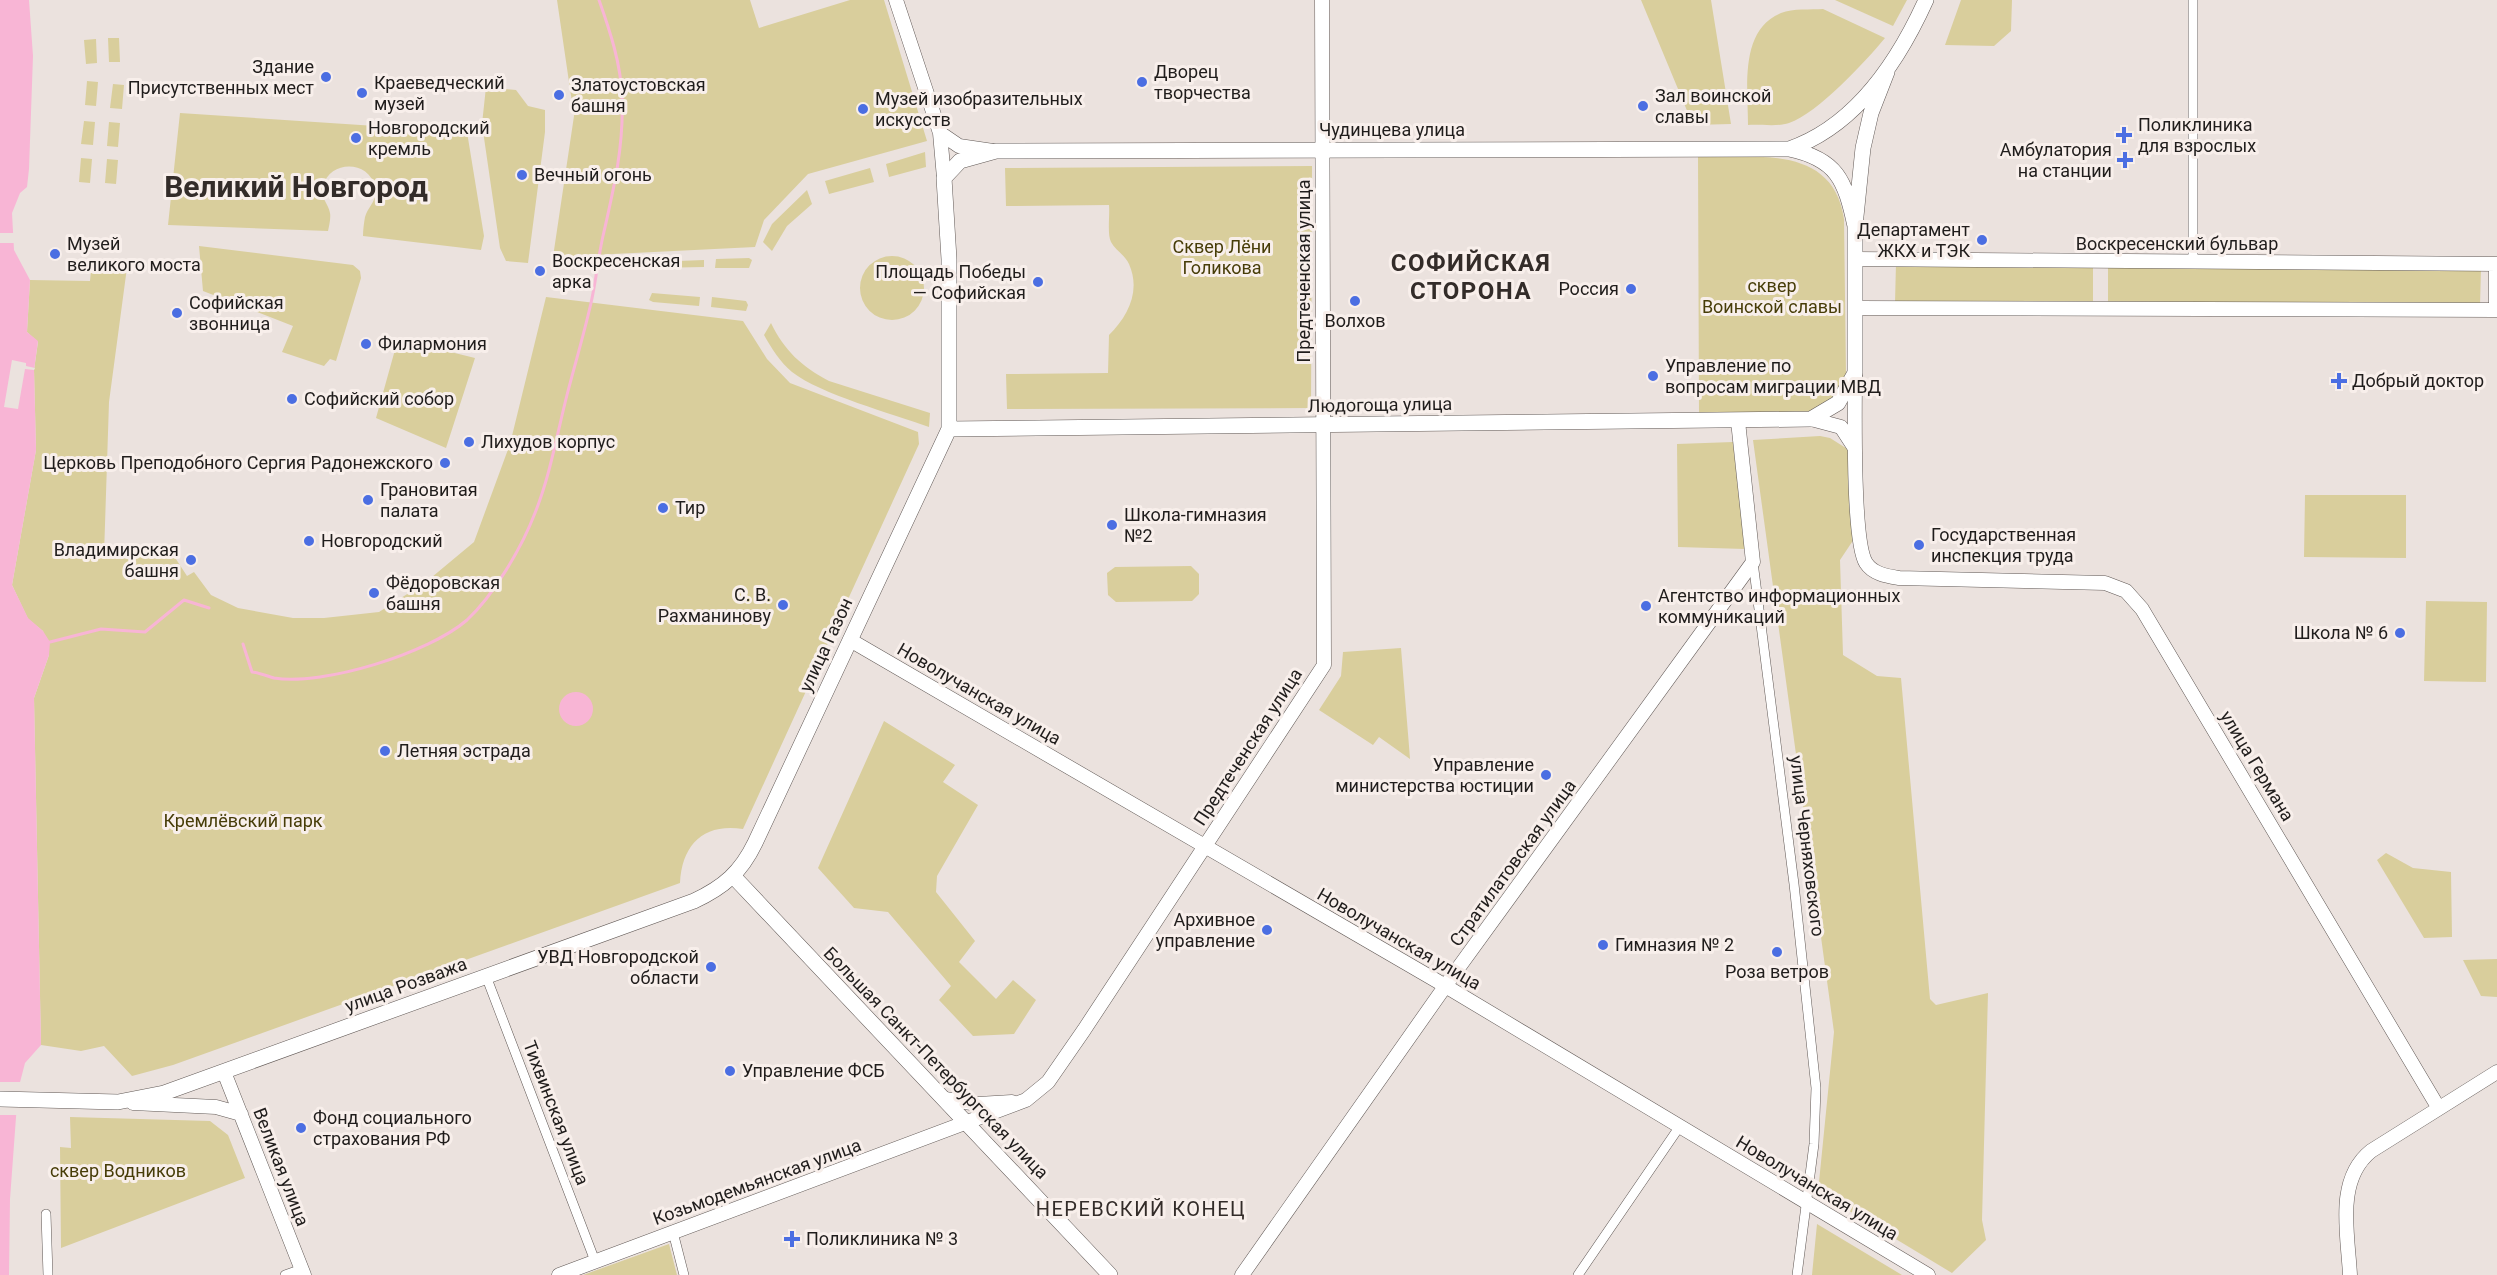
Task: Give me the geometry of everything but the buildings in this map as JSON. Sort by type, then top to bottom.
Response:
[{"type":"main road","points":[[1811,419],[1838,402],[1855,373],[1855,226],[1863,148],[1871,113],[1887,72],[1926,0]]},
{"type":"main road","name":"Чудинцева улица","points":[[1789,149],[1813,140],[1832,128],[1887,72]]},
{"type":"main road","name":"Чудинцева улица","points":[[944,178],[960,161],[996,151],[1789,149],[1816,156],[1839,175],[1849,198],[1855,226]]},
{"type":"main road","points":[[944,178],[948,250],[949,429]]},
{"type":"main road","name":"Людогоща улица","points":[[949,429],[1811,419]]},
{"type":"main road","name":"улица Газон","points":[[734,877],[748,857],[949,429]]},
{"type":"main road","name":"улица Розважа","points":[[0,1099],[118,1102],[164,1093],[694,901],[717,891],[734,877]]},
{"type":"main road","name":"Большая Санкт-Петербургская улица","points":[[734,877],[1110,1275]]},
{"type":"street","points":[[896,0],[940,133],[944,178]]},
{"type":"street","name":"Предтеченская улица","points":[[968,1123],[1026,1101],[1048,1082],[1324,665],[1322,0]]},
{"type":"street","points":[[2193,0],[2193,262]]},
{"type":"street","name":"Чудинцева улица","points":[[940,133],[959,146],[996,151]]},
{"type":"street","name":"Воскресенский бульвар","points":[[1856,259],[2497,264]]},
{"type":"street","points":[[1856,308],[2497,310],[2497,264]]},
{"type":"street","points":[[1855,373],[1856,450]]},
{"type":"street","name":"Людогоща улица","points":[[1811,419],[1841,427],[1856,450]]},
{"type":"street","name":"улица Черняховского","points":[[1738,421],[1753,562],[1794,884],[1816,1088],[1814,1144],[1797,1275]]},
{"type":"street","name":"улица Германа","points":[[1856,450],[1860,546],[1865,562],[1878,574],[1910,579],[2096,582],[2113,584],[2130,594],[2142,609],[2438,1107]]},
{"type":"street","name":"Стратилатовская улица","points":[[1242,1275],[1445,986],[1753,562]]},
{"type":"street","name":"Новолучанская улица","points":[[849,640],[1445,986],[1928,1275]]},
{"type":"street","name":"Тихвинская улица","points":[[486,976],[595,1261]]},
{"type":"street","name":"Великая улица","points":[[224,1071],[303,1272]]},
{"type":"street","points":[[2350,1275],[2348,1189],[2353,1172],[2371,1151],[2497,1072]]},
{"type":"street","points":[[945,1099],[978,1104],[1026,1101]]},
{"type":"street","points":[[118,1102],[216,1107],[241,1114]]},
{"type":"street","name":"Козьмодемьянская улица","points":[[558,1275],[968,1123]]},
{"type":"street","points":[[1578,1275],[1680,1126]]},
{"type":"street","points":[[46,1214],[48,1275]]},
{"type":"street","points":[[673,1232],[684,1275]]},
{"type":"street","points":[[285,1275],[303,1272]]},
{"type":"green space","points":[[557,0],[750,0],[759,28],[850,0],[884,0],[927,141],[808,174],[764,220],[755,247],[553,257],[574,116]]},
{"type":"green space","points":[[1641,0],[1711,0],[1731,124],[1693,125]]},
{"type":"green space","points":[[1835,0],[1907,0],[1893,26]]},
{"type":"green space","points":[[1961,0],[2012,0],[2011,31],[1994,46],[1945,45]]},
{"type":"green space","points":[[1823,9],[1885,38],[1840,86],[1801,117],[1784,124],[1748,125],[1747,78],[1752,46],[1758,32],[1768,21],[1786,11]]},
{"type":"green space","points":[[108,38],[119,38],[120,62],[109,62]]},
{"type":"green space","points":[[96,39],[97,63],[86,64],[84,40]]},
{"type":"green space","points":[[87,81],[98,82],[96,106],[85,105]]},
{"type":"green space","points":[[113,84],[124,85],[122,109],[110,108]]},
{"type":"green space","points":[[486,87],[516,90],[528,106],[545,110],[545,132],[528,263],[506,261],[500,248],[482,124]]},
{"type":"green space","points":[[180,113],[467,132],[484,236],[481,250],[363,236],[365,217],[374,200],[375,187],[365,172],[349,167],[333,171],[323,186],[323,197],[330,215],[328,231],[168,225]]},
{"type":"green space","points":[[84,121],[95,122],[93,145],[81,144]]},
{"type":"green space","points":[[109,122],[120,123],[118,147],[107,146]]},
{"type":"green space","points":[[925,152],[926,167],[889,177],[886,164]]},
{"type":"green space","name":"сквер Воинской славы","points":[[1743,156],[1788,160],[1808,166],[1824,177],[1837,195],[1844,219],[1846,374],[1833,397],[1807,413],[1699,415],[1698,157]]},
{"type":"green space","points":[[81,158],[92,159],[90,183],[79,182]]},
{"type":"green space","points":[[107,159],[118,160],[116,184],[105,183]]},
{"type":"green space","name":"Сквер Лёни Голикова","points":[[1312,166],[1311,408],[1007,409],[1006,374],[1108,373],[1109,335],[1127,311],[1134,284],[1129,264],[1110,239],[1109,205],[1006,206],[1005,168]]},
{"type":"green space","points":[[870,168],[874,182],[829,194],[825,181]]},
{"type":"green space","points":[[807,190],[812,204],[787,226],[772,251],[763,242],[772,224]]},
{"type":"green space","points":[[199,246],[353,265],[360,271],[361,278],[336,361],[330,359],[324,366],[282,352],[293,326],[203,291]]},
{"type":"green space","points":[[886,256],[898,256],[915,265],[922,276],[924,288],[922,300],[915,311],[898,320],[886,320],[874,315],[865,306],[860,294],[860,282],[865,270],[874,261]]},
{"type":"green space","points":[[749,258],[752,260],[749,268],[715,268],[716,259]]},
{"type":"green space","name":"Кремлёвский парк","points":[[92,260],[128,260],[109,402],[104,555],[174,556],[187,576],[194,572],[211,595],[238,608],[293,618],[324,618],[379,612],[426,582],[474,542],[510,444],[546,297],[743,321],[767,359],[790,383],[918,432],[919,444],[743,829],[717,829],[698,839],[685,857],[680,883],[173,1065],[132,1076],[104,1046],[81,1051],[41,1045],[34,698],[49,655],[43,631],[28,619],[12,585],[36,450],[34,370],[38,342],[27,332],[30,280],[90,281]]},
{"type":"green space","points":[[704,260],[704,267],[653,268],[652,265],[653,262]]},
{"type":"green space","points":[[1896,263],[2093,265],[2093,304],[1895,303]]},
{"type":"green space","points":[[2108,265],[2481,268],[2480,306],[2108,304]]},
{"type":"green space","points":[[652,293],[700,297],[699,306],[653,302],[649,300]]},
{"type":"green space","points":[[712,297],[746,301],[748,305],[746,311],[711,307]]},
{"type":"green space","points":[[771,323],[788,350],[810,370],[829,381],[930,413],[929,427],[838,396],[804,380],[792,372],[776,355],[764,335]]},
{"type":"green space","points":[[398,339],[475,358],[446,448],[376,418]]},
{"type":"green space","points":[[1820,436],[1830,438],[1849,450],[1854,539],[1840,560],[1843,655],[1877,676],[1901,678],[1930,999],[1936,1005],[1988,993],[1982,1220],[1986,1240],[1952,1273],[1818,1192],[1834,1032],[1753,440]]},
{"type":"green space","points":[[1733,442],[1745,549],[1678,547],[1677,444]]},
{"type":"green space","points":[[2305,495],[2406,495],[2406,558],[2304,557]]},
{"type":"green space","points":[[1191,566],[1199,574],[1199,594],[1192,601],[1116,602],[1108,595],[1107,573],[1115,567]]},
{"type":"green space","points":[[2426,601],[2487,602],[2486,682],[2424,681]]},
{"type":"green space","points":[[1401,648],[1410,759],[1379,737],[1373,745],[1319,710],[1341,676],[1343,652]]},
{"type":"green space","points":[[884,721],[955,765],[943,782],[978,805],[937,876],[936,892],[975,941],[959,962],[996,999],[1013,980],[1036,1000],[1014,1034],[973,1036],[939,1000],[951,986],[888,912],[854,908],[818,868]]},
{"type":"green space","points":[[2386,853],[2413,868],[2451,872],[2452,937],[2424,938],[2377,860]]},
{"type":"green space","points":[[2497,959],[2497,997],[2481,996],[2463,960]]},
{"type":"green space","name":"сквер Водников","points":[[70,1117],[210,1121],[228,1135],[245,1178],[61,1248],[60,1147],[71,1148]]},
{"type":"green space","points":[[1817,1224],[1902,1275],[1812,1275]]},
{"type":"green space","points":[[669,1244],[677,1275],[583,1275]]},
{"type":"shaded area","points":[[0,0],[29,0],[33,56],[27,187],[20,193],[12,213],[14,250],[30,280],[27,332],[38,341],[34,370],[36,450],[12,585],[28,618],[43,631],[50,642],[49,655],[34,698],[41,1045],[25,1063],[18,1090],[10,1199],[9,1275],[0,1275]]},
{"type":"shaded area","points":[[576,692],[588,697],[593,709],[588,721],[576,726],[564,721],[559,709],[564,697]]},
{"type":"pier","points":[[0,233],[16,233],[17,243],[0,243]]},
{"type":"pier","points":[[12,360],[35,368],[34,370],[25,369],[18,409],[4,407]]},
{"type":"pier","points":[[0,1082],[22,1082],[19,1115],[0,1115]]},
{"type":"waterway","points":[[243,644],[252,672],[274,678],[320,677],[347,672],[402,655],[428,644],[467,620],[497,584],[523,541],[549,470],[591,303],[617,167],[622,115],[620,72],[599,0]]},
{"type":"waterway","points":[[50,642],[101,629],[145,632],[184,600],[209,608]]},
{"type":"place","name":"Здание Присутственных мест","points":[[326,77]]},
{"type":"place","name":"Дворец творчества","points":[[1142,82]]},
{"type":"place","name":"Краеведческий музей","points":[[362,93]]},
{"type":"place","name":"Златоустовская башня","points":[[559,95]]},
{"type":"place","name":"Зал воинской славы","points":[[1643,106]]},
{"type":"place","name":"Музей изобразительных искусств","points":[[863,109]]},
{"type":"place","name":"Поликлиника для взрослых","points":[[2124,135]]},
{"type":"place","name":"Новгородский кремль","points":[[356,138]]},
{"type":"place","name":"Амбулатория на станции","points":[[2125,160]]},
{"type":"place","name":"Вечный огонь","points":[[522,175]]},
{"type":"place","name":"Департамент ЖКХ и ТЭК","points":[[1982,240]]},
{"type":"place","name":"Музей великого моста","points":[[55,254]]},
{"type":"place","name":"Воскресенская арка","points":[[540,271]]},
{"type":"place","name":"Площадь Победы — Софийская","points":[[1038,282]]},
{"type":"place","name":"Россия","points":[[1631,289]]},
{"type":"place","name":"Волхов","points":[[1355,301]]},
{"type":"place","name":"Софийская звонница","points":[[177,313]]},
{"type":"place","name":"Филармония","points":[[366,344]]},
{"type":"place","name":"Управление по вопросам миграции МВД","points":[[1653,376]]},
{"type":"place","name":"Добрый доктор","points":[[2339,381]]},
{"type":"place","name":"Софийский собор","points":[[292,399]]},
{"type":"place","name":"Лихудов корпус","points":[[469,442]]},
{"type":"place","name":"Церковь Преподобного Сергия Радонежского","points":[[445,463]]},
{"type":"place","name":"Грановитая палата","points":[[368,500]]},
{"type":"place","name":"Тир","points":[[663,508]]},
{"type":"place","name":"Школа-гимназия №2","points":[[1112,525]]},
{"type":"place","name":"Новгородский","points":[[309,541]]},
{"type":"place","name":"Государственная инспекция труда","points":[[1919,545]]},
{"type":"place","name":"Владимирская башня","points":[[191,560]]},
{"type":"place","name":"Фёдоровская башня","points":[[374,593]]},
{"type":"place","name":"С. В. Рахманинову","points":[[783,605]]},
{"type":"place","name":"Агентство информационных коммуникаций","points":[[1646,606]]},
{"type":"place","name":"Школа № 6","points":[[2400,633]]},
{"type":"place","name":"Летняя эстрада","points":[[385,751]]},
{"type":"place","name":"Управление министерства юстиции","points":[[1546,775]]},
{"type":"place","name":"Архивное управление","points":[[1267,930]]},
{"type":"place","name":"Гимназия № 2","points":[[1603,945]]},
{"type":"place","name":"Роза ветров","points":[[1777,952]]},
{"type":"place","name":"УВД Новгородской области","points":[[711,967]]},
{"type":"place","name":"Управление ФСБ","points":[[730,1071]]},
{"type":"place","name":"Фонд социального страхования РФ","points":[[301,1128]]},
{"type":"place","name":"Поликлиника № 3","points":[[792,1239]]},
{"type":"district","name":"Великий Новгород","points":[[296,187]]},
{"type":"district","name":"СОФИЙСКАЯ СТОРОНА","points":[[1471,277]]},
{"type":"district","name":"НЕРЕВСКИЙ КОНЕЦ","points":[[1141,1209]]}]
